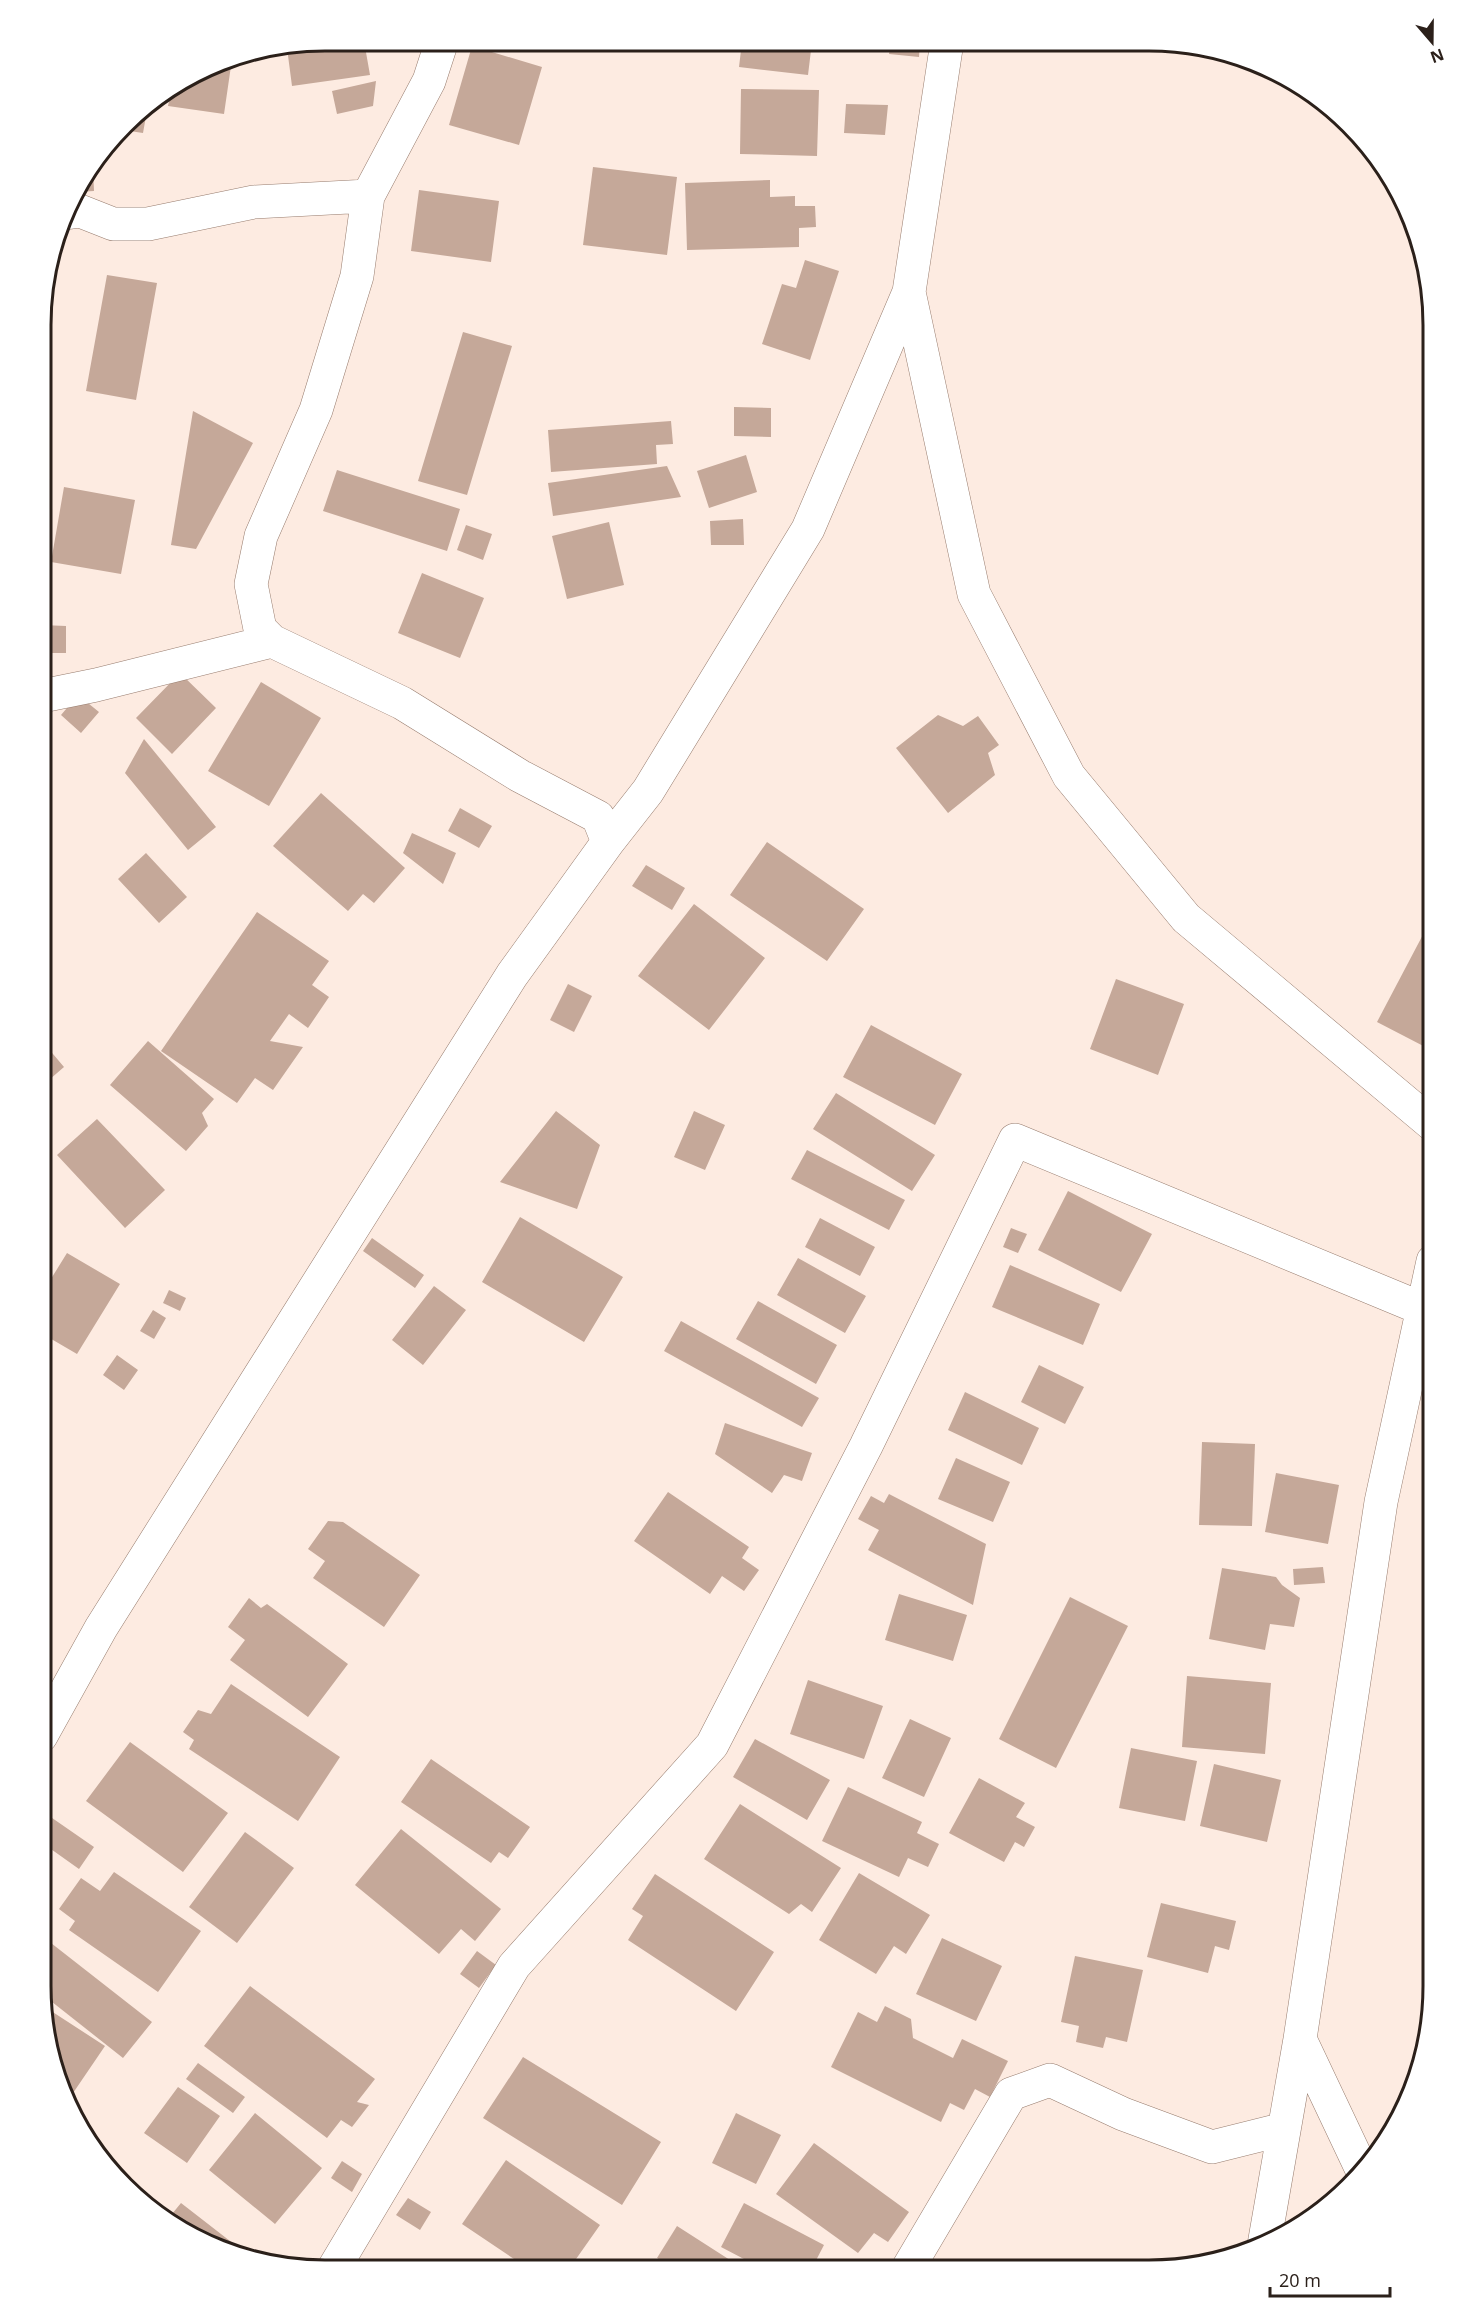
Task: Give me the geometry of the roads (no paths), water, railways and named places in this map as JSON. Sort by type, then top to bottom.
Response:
[{"type":"street","points":[[439,51],[429,81],[368,196],[357,276],[316,410],[261,536],[251,584],[260,629],[272,641],[402,703],[520,776],[598,817],[608,842]]},
{"type":"street","points":[[51,1718],[101,1628],[512,975],[648,790],[808,529],[909,292],[946,51]]},
{"type":"street","points":[[76,212],[80,211],[113,224],[148,224],[254,202],[368,196]]},
{"type":"street","points":[[909,292],[974,594],[1069,776],[1186,918],[1423,1117]]},
{"type":"street","points":[[51,694],[272,641]]},
{"type":"street","points":[[339,2260],[514,1966],[712,1745],[866,1446],[1015,1140],[1423,1309],[1381,1502],[1300,2039],[1266,2234]]},
{"type":"street","points":[[1300,2039],[1359,2162]]},
{"type":"street","points":[[913,2260],[1011,2094],[1050,2080],[1123,2115],[1212,2147],[1284,2129]]}]
